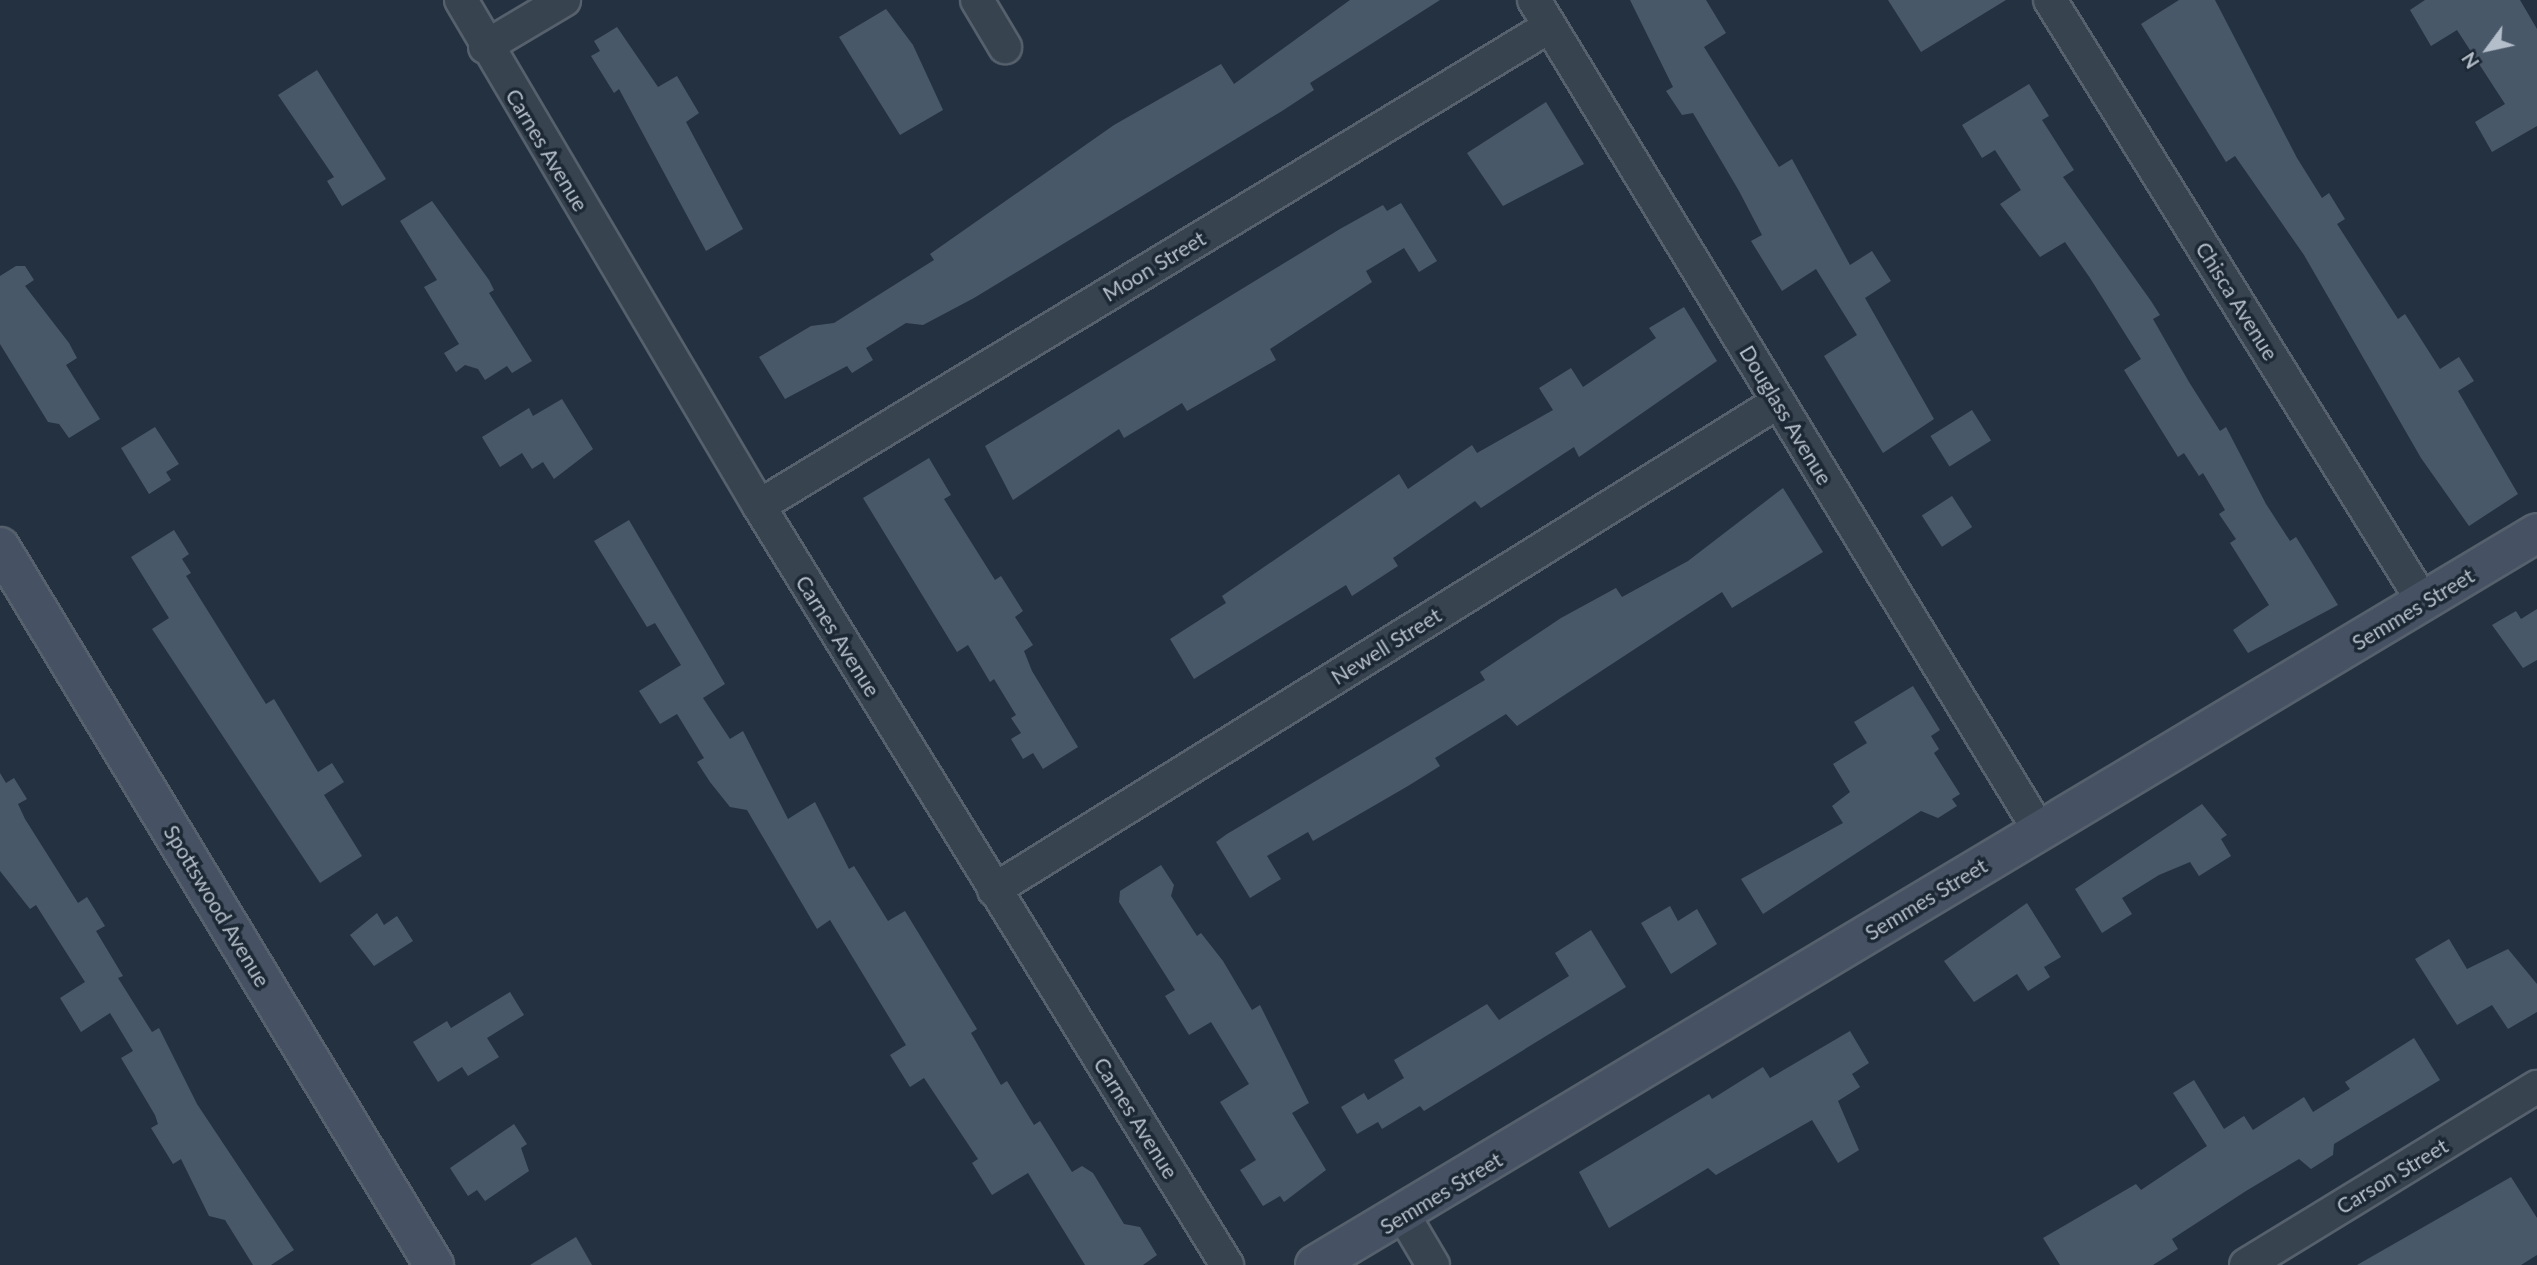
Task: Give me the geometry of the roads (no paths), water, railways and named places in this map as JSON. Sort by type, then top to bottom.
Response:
[{"type":"main road","name":"Semmes Street","points":[[1315,1265],[1404,1216],[2039,830],[2424,603],[2537,533]]},
{"type":"main road","name":"Spottswood Avenue","points":[[0,547],[434,1265]]},
{"type":"street","name":"Carnes Avenue","points":[[461,0],[485,47],[759,506],[1227,1265]]},
{"type":"street","points":[[485,47],[565,0]]},
{"type":"street","points":[[977,0],[1005,47]]},
{"type":"street","name":"Chisca Avenue","points":[[2050,0],[2424,603]]},
{"type":"street","name":"Douglass Avenue","points":[[1542,13],[2039,830]]},
{"type":"street","name":"Moon Street","points":[[759,506],[1542,13]]},
{"type":"street","name":"Newell Street","points":[[994,890],[1778,402]]},
{"type":"street","name":"Carson Street","points":[[2246,1265],[2537,1087]]},
{"type":"street","points":[[1404,1216],[1433,1265]]}]
